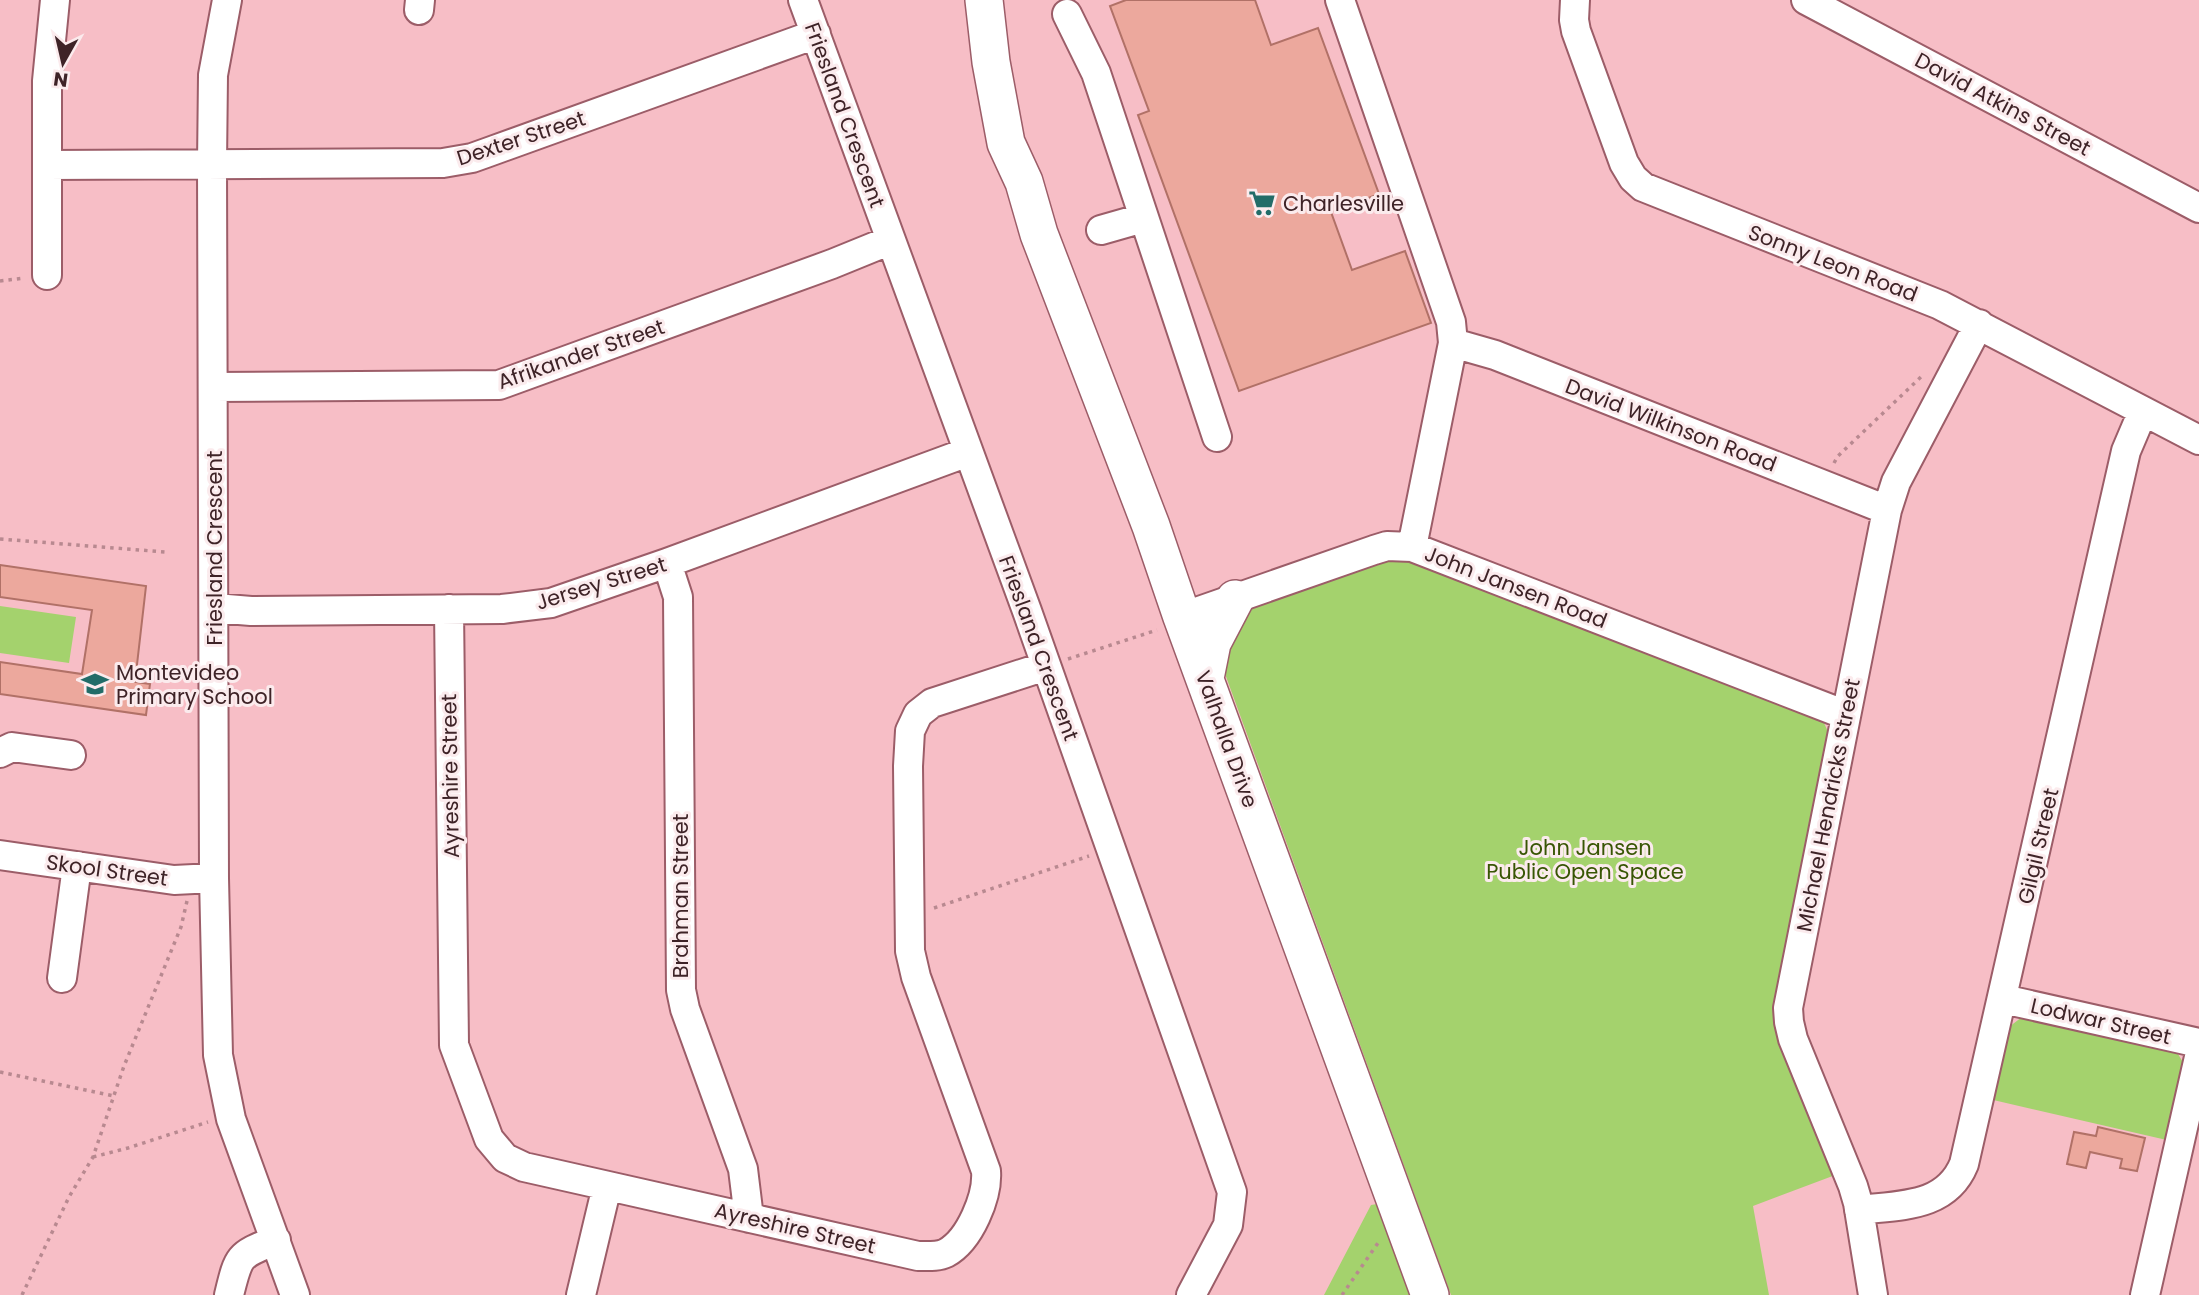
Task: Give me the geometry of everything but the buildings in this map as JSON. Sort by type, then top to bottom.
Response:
[{"type":"main road","name":"Valhalla Drive","points":[[984,0],[991,62],[1006,143],[1024,183],[1039,234],[1151,526],[1171,623],[1205,678],[1430,1295]]},
{"type":"main road","name":"Valhalla Drive","points":[[1010,0],[1009,65],[1024,183]]},
{"type":"main road","points":[[1205,678],[1212,643],[1235,600]]},
{"type":"street","points":[[47,275],[47,81],[55,0]]},
{"type":"street","name":"Friesland Crescent","points":[[227,0],[213,75],[215,608],[203,878],[221,1080],[231,1119],[295,1295]]},
{"type":"street","name":"Friesland Crescent","points":[[803,0],[1046,666],[1232,1192],[1228,1225],[1191,1295]]},
{"type":"street","points":[[1340,0],[1448,311],[1453,343],[1412,547]]},
{"type":"street","name":"Sonny Leon Road","points":[[1575,0],[1576,31],[1625,163],[1637,182],[1649,190],[1940,305],[2199,440]]},
{"type":"street","name":"David Atkins Street","points":[[1806,0],[2199,208]]},
{"type":"street","points":[[1067,13],[1096,73],[1217,437]]},
{"type":"street","name":"Dexter Street","points":[[47,165],[443,163],[472,158],[816,34]]},
{"type":"street","points":[[1101,230],[1143,218]]},
{"type":"street","name":"Afrikander Street","points":[[214,387],[499,385],[819,269],[891,240]]},
{"type":"street","name":"Michael Hendricks Street","points":[[1873,1295],[1853,1186],[1793,1038],[1788,1008],[1887,510],[1896,482],[1979,324]]},
{"type":"street","name":"David Wilkinson Road","points":[[1453,343],[1495,355],[1887,510]]},
{"type":"street","name":"Gilgil Street","points":[[1859,1210],[1917,1202],[1938,1195],[1951,1187],[1964,1164],[2126,451],[2143,411]]},
{"type":"street","name":"Jersey Street","points":[[215,608],[251,611],[449,610],[502,609],[551,603],[667,564],[968,452]]},
{"type":"street","name":"John Jansen Road","points":[[1171,623],[1374,550],[1387,546],[1412,547],[1846,715]]},
{"type":"street","name":"Brahman Street","points":[[667,564],[677,597],[681,990],[685,1009],[743,1169],[749,1218]]},
{"type":"street","name":"Ayreshire Street","points":[[449,610],[454,1045],[489,1139],[505,1158],[524,1167],[918,1256],[944,1253],[962,1238],[985,1196],[988,1185],[986,1171],[916,976],[910,951],[910,731],[918,714],[932,703],[1046,666]]},
{"type":"street","points":[[0,753],[12,747],[71,755]]},
{"type":"street","name":"Skool Street","points":[[0,855],[174,880],[203,878]]},
{"type":"street","points":[[62,978],[78,866]]},
{"type":"street","name":"Lodwar Street","points":[[2003,999],[2199,1042]]},
{"type":"street","points":[[2145,1295],[2199,1057]]},
{"type":"street","points":[[581,1295],[607,1186]]},
{"type":"street","points":[[229,1295],[236,1266],[245,1253],[276,1240]]},
{"type":"path","points":[[1821,484],[1838,456],[1923,375],[1949,381]]},
{"type":"path","points":[[0,540],[165,552]]},
{"type":"path","points":[[1046,666],[1171,623]]},
{"type":"path","points":[[910,916],[1111,849]]},
{"type":"path","points":[[22,1295],[69,1197],[93,1157],[167,958],[203,878]]},
{"type":"path","points":[[0,1072],[114,1096]]},
{"type":"path","points":[[93,1157],[201,1123],[231,1119]]},
{"type":"path","points":[[1342,1295],[1383,1235]]},
{"type":"green space","name":"John Jansen Public Open Space","points":[[1396,559],[1412,561],[1818,717],[1824,723],[1830,736],[1778,1009],[1838,1174],[1753,1206],[1769,1295],[1451,1295],[1224,671],[1232,637],[1252,609],[1379,562]]},
{"type":"green space","points":[[0,606],[76,617],[69,663],[0,653]]},
{"type":"green space","points":[[2022,1017],[2175,1049],[2184,1064],[2171,1141],[1989,1099],[2009,1027]]},
{"type":"green space","points":[[1384,1203],[1412,1295],[1324,1295],[1371,1205]]},
{"type":"place","name":"Charlesville","points":[[1262,203]]},
{"type":"place","name":"Montevideo Primary School","points":[[95,684]]}]
